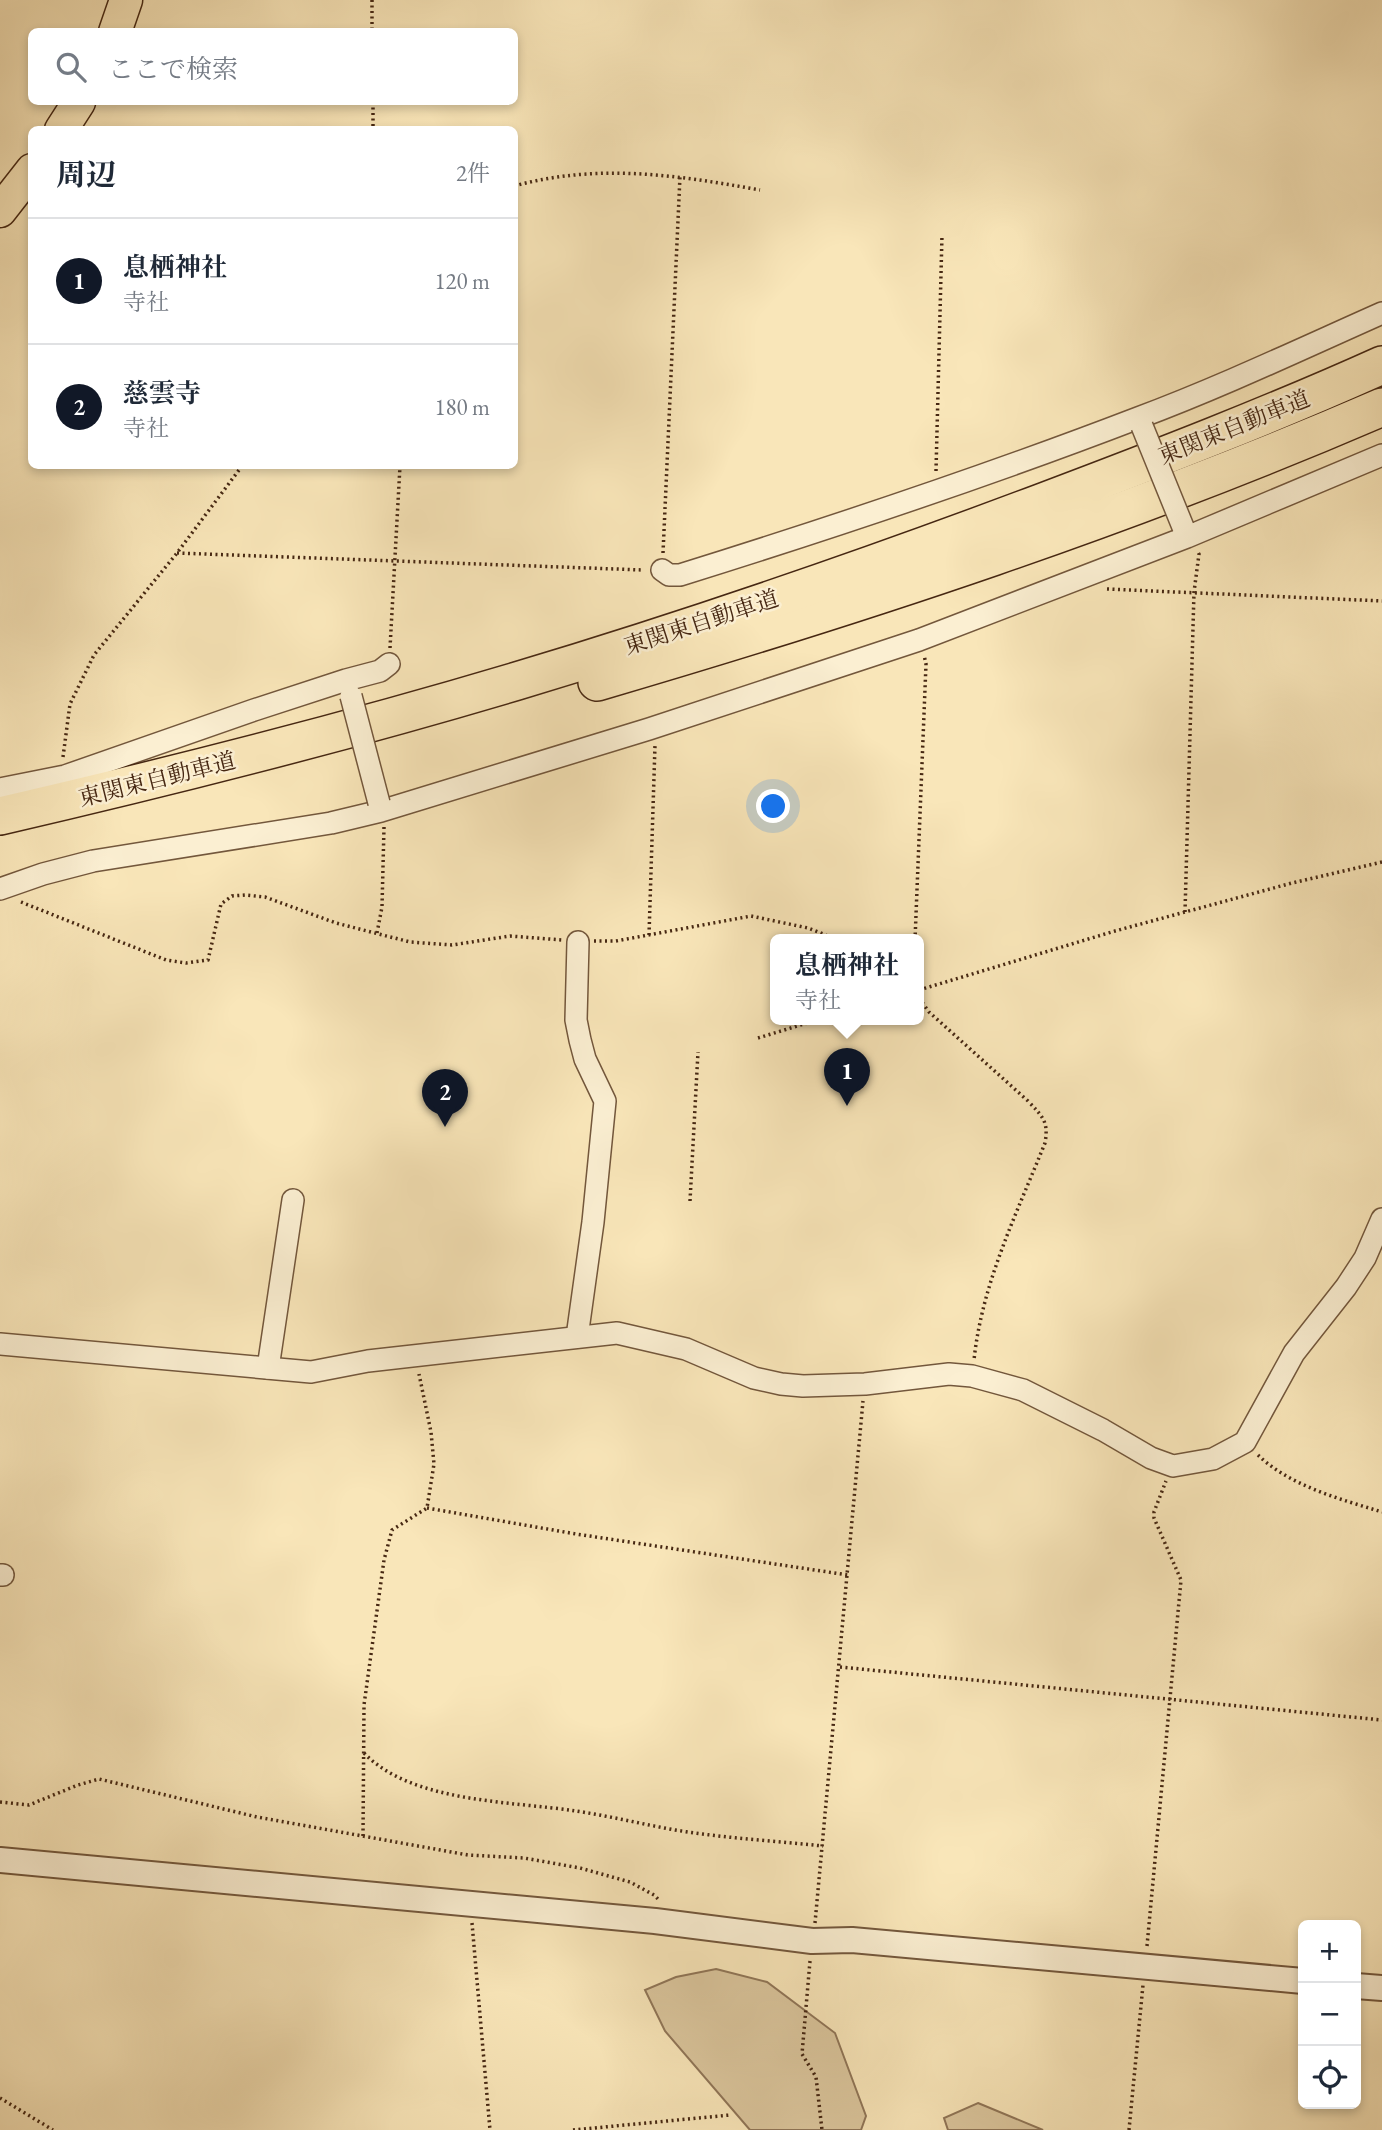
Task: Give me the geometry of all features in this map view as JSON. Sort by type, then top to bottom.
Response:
[{"type":"highway","name":"東関東自動車道","points":[[0,816],[369,724],[518,681],[735,612],[938,542],[1119,473],[1300,401],[1382,365]]},
{"type":"highway","name":"東関東自動車道","points":[[0,828],[91,810],[376,743],[746,638],[947,572],[1133,505],[1316,436],[1382,407]]},
{"type":"main road","points":[[116,28],[126,0]]},
{"type":"main road","points":[[64,126],[77,105]]},
{"type":"main road","points":[[0,211],[28,175]]},
{"type":"street","points":[[662,570],[669,575],[680,575],[1141,422],[1382,313]]},
{"type":"street","points":[[1141,422],[1185,532]]},
{"type":"street","points":[[3,896],[43,874],[93,861],[331,823],[649,729],[919,640],[1088,576],[1185,532],[1382,455]]},
{"type":"street","points":[[0,789],[65,776],[348,688],[389,664]]},
{"type":"street","points":[[348,688],[380,807]]},
{"type":"street","points":[[577,1337],[593,1222],[605,1101],[585,1059],[578,1030],[578,942]]},
{"type":"street","points":[[268,1368],[293,1200]]},
{"type":"street","points":[[0,1344],[311,1372],[415,1355],[617,1333],[686,1349],[754,1378],[803,1387],[864,1384],[949,1374],[972,1376],[1023,1390],[1103,1430],[1151,1458],[1172,1466],[1213,1459],[1245,1442],[1294,1353],[1346,1287],[1365,1258],[1382,1219]]},
{"type":"street","points":[[0,1860],[682,1924],[813,1941],[852,1940],[1298,1981]]},
{"type":"street","points":[[1361,1986],[1382,1988]]},
{"type":"path","points":[[372,0],[372,28]]},
{"type":"path","points":[[373,105],[373,126]]},
{"type":"path","points":[[518,185],[563,176],[630,172],[680,176],[760,190]]},
{"type":"path","points":[[177,554],[662,570],[680,176]]},
{"type":"path","points":[[936,491],[942,235]]},
{"type":"path","points":[[65,776],[62,758],[71,704],[79,682],[94,655],[177,554],[240,469]]},
{"type":"path","points":[[389,664],[400,469]]},
{"type":"path","points":[[1185,532],[1199,554],[1194,592],[1185,912]]},
{"type":"path","points":[[1088,576],[1107,589],[1382,601]]},
{"type":"path","points":[[915,934],[926,664],[919,640]]},
{"type":"path","points":[[649,729],[656,747],[650,850],[649,935]]},
{"type":"path","points":[[377,933],[382,907],[385,833],[380,807]]},
{"type":"path","points":[[924,989],[1185,912],[1382,862]]},
{"type":"path","points":[[3,896],[166,960],[187,963],[208,960],[221,904],[232,896],[265,897],[336,923],[432,945],[452,945],[510,936],[578,942],[616,941],[751,916],[808,928],[823,934]]},
{"type":"path","points":[[924,1005],[1042,1116],[1048,1129],[1045,1143],[988,1286],[977,1328],[972,1376]]},
{"type":"path","points":[[758,1038],[801,1025]]},
{"type":"path","points":[[690,1200],[698,1052]]},
{"type":"path","points":[[415,1355],[431,1432],[434,1464],[427,1508]]},
{"type":"path","points":[[822,2130],[816,2077],[803,2054],[864,1384]]},
{"type":"path","points":[[1245,1442],[1282,1474],[1382,1513]]},
{"type":"path","points":[[1129,2130],[1181,1580],[1154,1518],[1172,1466]]},
{"type":"path","points":[[363,1836],[364,1705],[384,1560],[392,1530],[427,1508],[576,1534],[848,1575]]},
{"type":"path","points":[[839,1667],[1382,1720]]},
{"type":"path","points":[[363,1751],[377,1766],[397,1777],[484,1801],[575,1811],[677,1830],[823,1846]]},
{"type":"path","points":[[0,1802],[29,1805],[99,1779],[257,1817],[468,1855],[524,1858],[580,1868],[630,1882],[654,1895],[682,1924]]},
{"type":"path","points":[[471,1904],[490,2130]]},
{"type":"path","points":[[0,2098],[54,2130]]},
{"type":"path","points":[[573,2130],[730,2115]]},
{"type":"shaded area","points":[[716,1969],[767,1982],[835,2033],[866,2116],[861,2130],[750,2130],[665,2031],[645,1990],[676,1977]]},
{"type":"shaded area","points":[[978,2103],[1043,2130],[948,2130],[944,2118]]},
{"type":"place","name":"息栖神社","points":[[847,1106]]},
{"type":"place","name":"慈雲寺","points":[[445,1127]]}]
